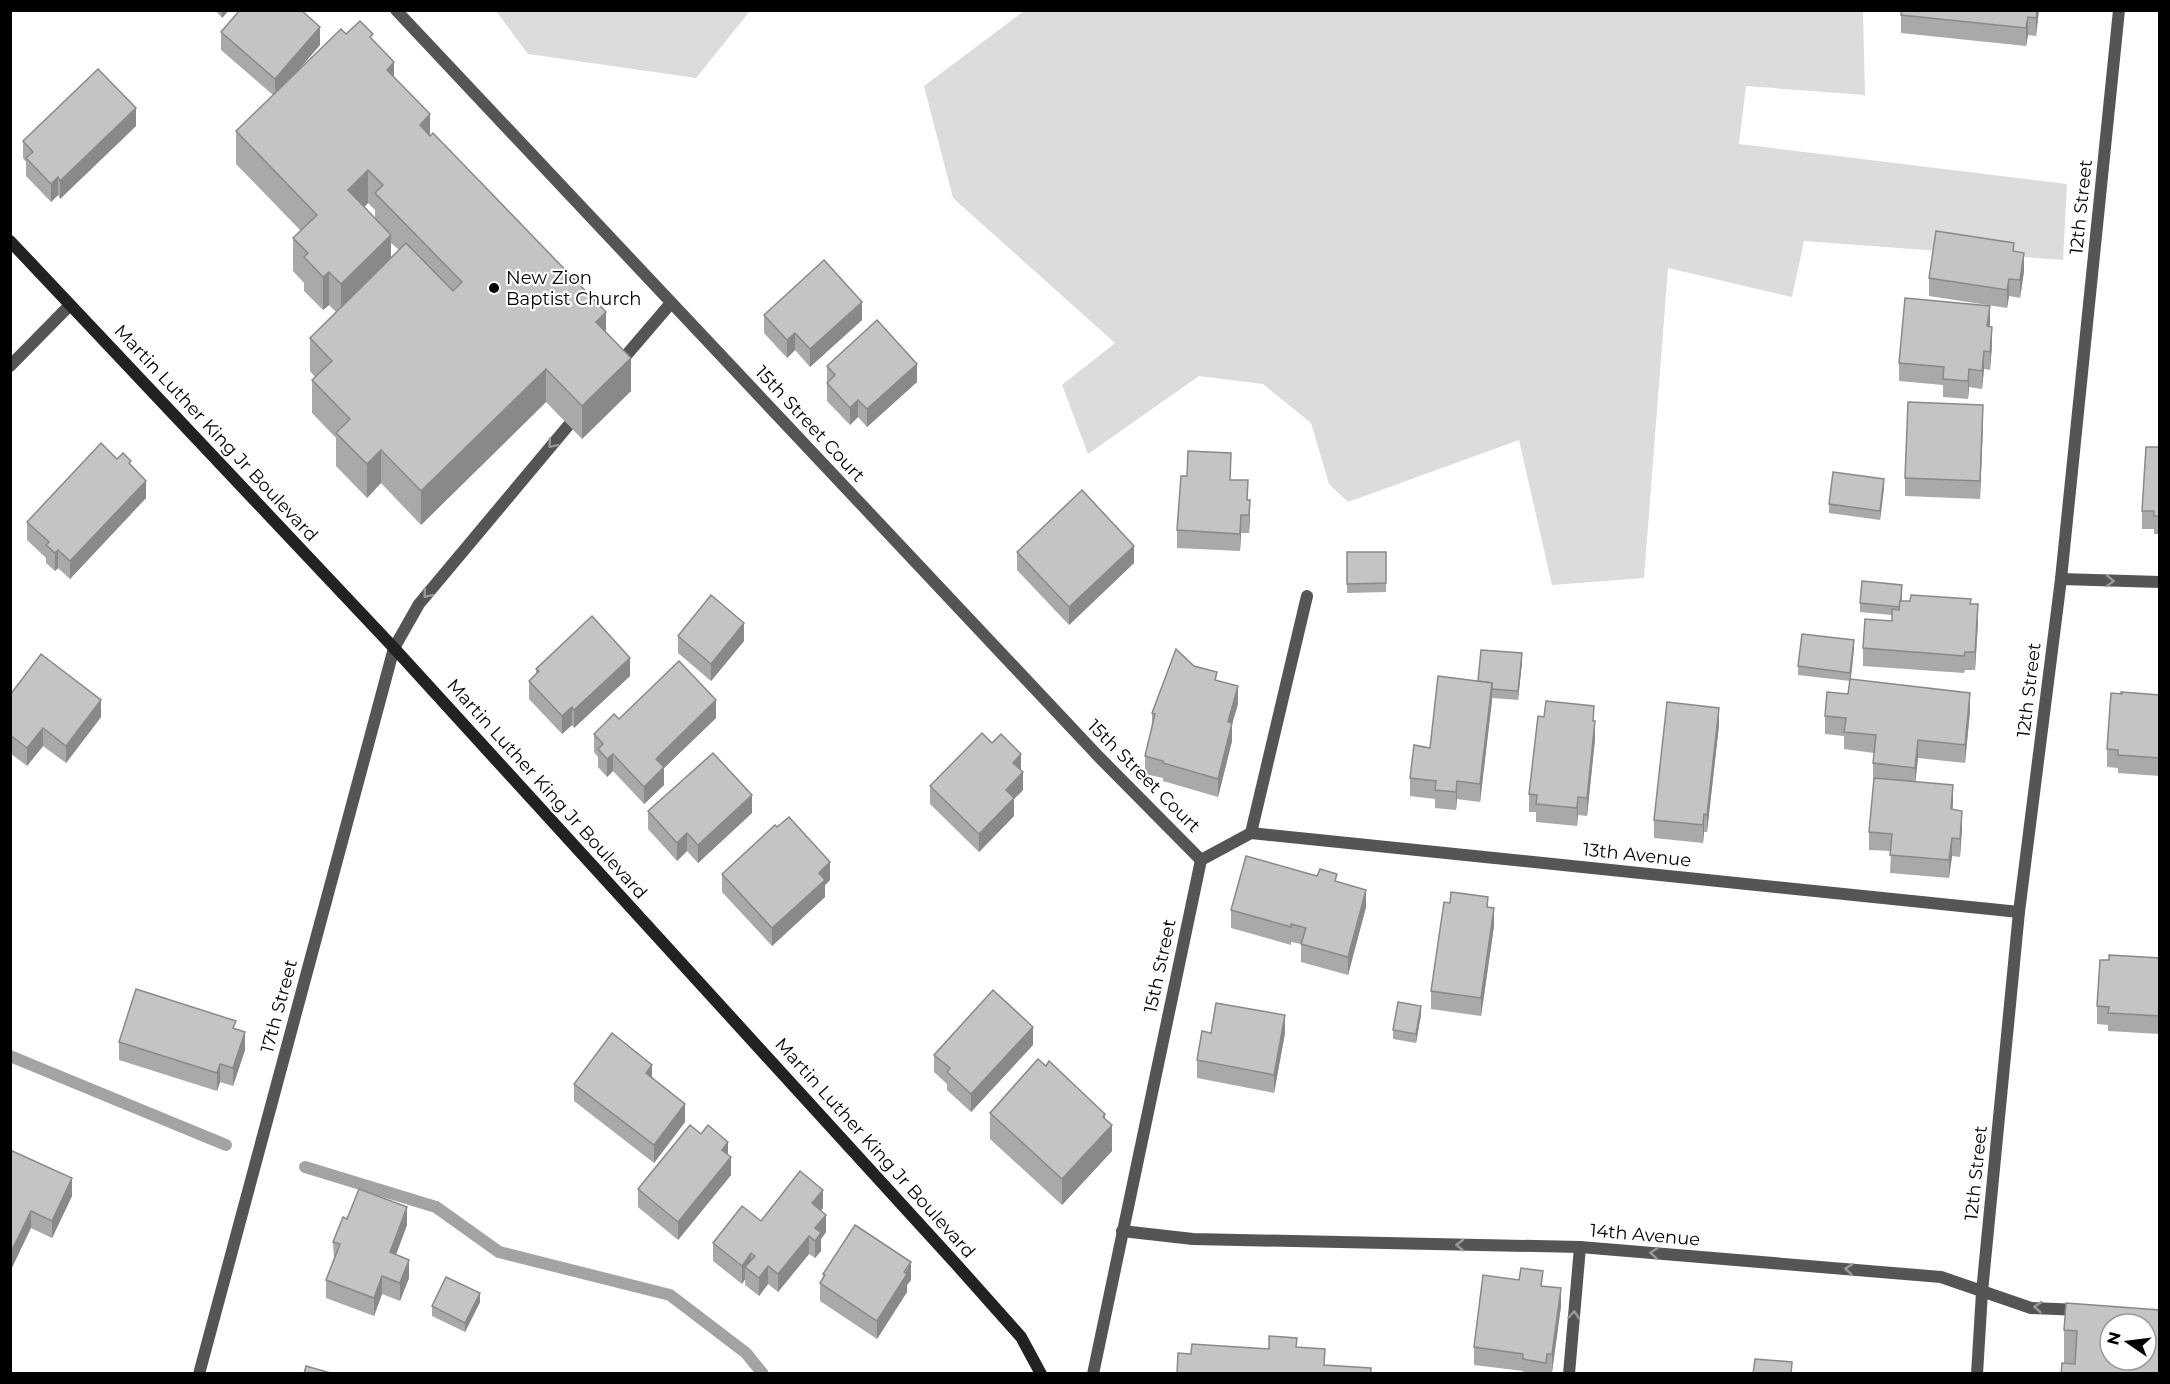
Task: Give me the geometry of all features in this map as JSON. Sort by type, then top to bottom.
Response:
[{"type":"main road","name":"Martin Luther King Jr Boulevard","points":[[10,241],[394,648],[956,1264],[1021,1337],[1041,1374]]},
{"type":"street","name":"15th Street Court","points":[[396,10],[1099,757],[1201,860]]},
{"type":"street","name":"12th Street","points":[[1977,1374],[1982,1292],[2019,912],[2061,579],[2119,10]]},
{"type":"street","points":[[607,378],[671,303]]},
{"type":"street","points":[[10,366],[70,305]]},
{"type":"street","name":"17th Street","points":[[199,1374],[394,648],[419,604],[584,406]]},
{"type":"street","points":[[2061,579],[2160,582]]},
{"type":"street","points":[[1201,860],[1251,833],[1306,596]]},
{"type":"street","name":"13th Avenue","points":[[1251,833],[2019,912]]},
{"type":"street","name":"15th Street","points":[[1093,1374],[1201,860]]},
{"type":"street","name":"14th Avenue","points":[[1122,1231],[1193,1239],[1580,1247],[1941,1277],[2031,1308],[2090,1310]]},
{"type":"street","points":[[1569,1374],[1580,1247]]},
{"type":"shaded area","points":[[496,11],[750,11],[696,78],[528,54]]},
{"type":"shaded area","points":[[1024,11],[1863,11],[1865,95],[1746,86],[1739,144],[2067,184],[2063,260],[1804,241],[1792,297],[1668,268],[1644,578],[1552,585],[1519,440],[1348,502],[1329,484],[1311,423],[1263,384],[1199,376],[1088,454],[1062,385],[1115,343],[953,198],[924,86]]},
{"type":"building","points":[[240,10],[301,10],[320,27],[275,79],[221,32]]},
{"type":"building","points":[[1901,10],[2037,10],[2036,18],[2028,17],[2026,28],[1901,15]]},
{"type":"building","name":"New Zion Baptist Church","points":[[360,21],[373,34],[370,37],[394,62],[387,70],[430,114],[420,125],[430,136],[433,133],[606,312],[596,322],[631,358],[582,406],[546,369],[421,491],[381,450],[367,464],[336,433],[350,419],[312,380],[332,361],[310,338],[406,243],[453,291],[462,282],[375,193],[383,185],[368,170],[348,190],[391,235],[341,284],[329,272],[323,277],[304,257],[308,253],[293,238],[317,215],[236,131],[341,29],[346,34]]},
{"type":"building","points":[[98,69],[136,108],[60,181],[58,177],[51,184],[26,158],[33,152],[23,141]]},
{"type":"building","points":[[1936,231],[2014,243],[2013,251],[2024,253],[2020,280],[2009,279],[2007,290],[1929,278]]},
{"type":"building","points":[[824,260],[862,302],[810,349],[795,333],[787,340],[764,315]]},
{"type":"building","points":[[1905,298],[1990,306],[1987,326],[1992,327],[1990,352],[1984,351],[1982,371],[1969,369],[1968,381],[1943,379],[1944,367],[1899,363]]},
{"type":"building","points":[[877,320],[917,364],[867,409],[858,400],[850,408],[827,383],[835,375],[827,366]]},
{"type":"building","points":[[1908,402],[1983,405],[1980,481],[1905,478]]},
{"type":"building","points":[[101,443],[117,459],[123,453],[146,481],[70,561],[58,550],[55,553],[46,545],[49,542],[27,522]]},
{"type":"building","points":[[2146,447],[2160,447],[2160,516],[2154,516],[2154,511],[2142,511]]},
{"type":"building","points":[[1188,451],[1231,453],[1230,480],[1248,480],[1249,515],[1241,515],[1240,534],[1177,530],[1181,476],[1187,476]]},
{"type":"building","points":[[1833,472],[1884,479],[1880,511],[1829,504]]},
{"type":"building","points":[[1082,490],[1134,546],[1069,607],[1017,552]]},
{"type":"building","points":[[1347,552],[1386,552],[1386,583],[1347,584]]},
{"type":"building","points":[[1862,581],[1902,585],[1900,607],[1860,603]]},
{"type":"building","points":[[711,595],[744,623],[711,664],[678,636]]},
{"type":"building","points":[[1911,595],[1971,599],[1970,604],[1978,604],[1975,652],[1965,652],[1964,656],[1863,648],[1865,619],[1892,621],[1892,609],[1899,610],[1900,601],[1910,601]]},
{"type":"building","points":[[592,616],[630,658],[574,710],[572,707],[562,716],[529,681],[539,671],[536,669]]},
{"type":"building","points":[[1802,634],[1854,640],[1850,673],[1798,666]]},
{"type":"building","points":[[1176,649],[1194,666],[1217,672],[1215,680],[1238,686],[1228,722],[1232,723],[1218,779],[1145,756],[1155,714],[1152,713]]},
{"type":"building","points":[[1481,650],[1522,653],[1518,691],[1492,689],[1492,683],[1478,681]]},
{"type":"building","points":[[41,654],[101,700],[66,746],[43,728],[27,748],[10,735],[10,695]]},
{"type":"building","points":[[679,661],[716,700],[656,759],[664,767],[644,787],[613,754],[607,759],[598,749],[603,744],[594,734],[614,714],[619,719]]},
{"type":"building","points":[[1438,676],[1492,683],[1480,784],[1457,781],[1456,792],[1435,790],[1436,781],[1410,778],[1414,745],[1430,748]]},
{"type":"building","points":[[1850,679],[1970,693],[1965,745],[1918,740],[1915,768],[1873,763],[1876,735],[1844,732],[1846,718],[1825,716],[1827,692],[1848,694]]},
{"type":"building","points":[[2121,692],[2160,695],[2160,758],[2118,755],[2118,750],[2107,749],[2111,693],[2122,694]]},
{"type":"building","points":[[1546,701],[1594,706],[1593,721],[1595,721],[1587,798],[1578,797],[1577,808],[1536,804],[1537,795],[1529,794],[1538,716],[1544,717]]},
{"type":"building","points":[[1667,702],[1719,708],[1707,815],[1704,814],[1703,825],[1654,820]]},
{"type":"building","points":[[982,733],[992,743],[1001,734],[1021,754],[1013,763],[1023,772],[1006,790],[1014,798],[979,834],[930,786]]},
{"type":"building","points":[[713,753],[752,795],[698,845],[687,833],[677,843],[648,811]]},
{"type":"building","points":[[1874,778],[1953,785],[1951,809],[1962,811],[1960,839],[1952,838],[1949,860],[1890,855],[1892,834],[1869,832]]},
{"type":"building","points":[[789,817],[830,862],[819,873],[825,880],[772,928],[722,874],[775,825],[777,827]]},
{"type":"building","points":[[1246,856],[1317,876],[1320,869],[1337,874],[1335,881],[1366,890],[1348,957],[1301,944],[1306,928],[1291,924],[1291,927],[1231,910]]},
{"type":"building","points":[[1451,892],[1488,897],[1487,907],[1494,908],[1481,998],[1431,991],[1444,902],[1450,903]]},
{"type":"building","points":[[2109,955],[2160,958],[2160,1016],[2108,1013],[2109,1007],[2097,1006],[2100,960],[2109,960]]},
{"type":"building","points":[[136,989],[236,1021],[233,1028],[245,1032],[233,1068],[220,1064],[217,1073],[119,1042]]},
{"type":"building","points":[[993,990],[1033,1027],[971,1094],[947,1072],[950,1068],[934,1055]]},
{"type":"building","points":[[1398,1002],[1421,1006],[1416,1034],[1393,1030]]},
{"type":"building","points":[[1216,1003],[1285,1015],[1274,1075],[1197,1060],[1202,1031],[1211,1033]]},
{"type":"building","points":[[612,1033],[652,1065],[646,1073],[685,1104],[654,1145],[574,1084]]},
{"type":"building","points":[[1038,1059],[1046,1066],[1049,1061],[1105,1114],[1103,1117],[1112,1125],[1062,1179],[990,1113]]},
{"type":"building","points":[[690,1125],[701,1134],[708,1125],[728,1142],[722,1150],[731,1157],[678,1222],[638,1189]]},
{"type":"building","points":[[10,1150],[72,1178],[52,1221],[31,1211],[10,1254]]},
{"type":"building","points":[[800,1171],[823,1190],[812,1203],[826,1215],[815,1228],[821,1233],[815,1241],[809,1236],[778,1274],[768,1266],[759,1278],[745,1267],[755,1256],[751,1253],[742,1266],[713,1243],[742,1206],[761,1221]]},
{"type":"building","points":[[359,1189],[407,1207],[390,1252],[409,1260],[400,1283],[382,1276],[374,1298],[326,1280],[340,1244],[333,1242],[343,1217],[347,1219]]},
{"type":"building","points":[[855,1225],[911,1262],[904,1272],[907,1274],[877,1321],[820,1283],[825,1275],[823,1274]]},
{"type":"building","points":[[1521,1268],[1543,1271],[1541,1286],[1561,1288],[1552,1354],[1547,1354],[1546,1363],[1523,1359],[1523,1354],[1474,1347],[1483,1275],[1519,1280]]},
{"type":"building","points":[[446,1277],[480,1293],[465,1323],[432,1306]]},
{"type":"building","points":[[2066,1303],[2160,1310],[2160,1374],[2061,1374],[2062,1363],[2075,1364],[2077,1331],[2064,1330]]},
{"type":"building","points":[[1269,1336],[1297,1338],[1296,1347],[1325,1349],[1324,1365],[1371,1368],[1371,1374],[1177,1374],[1178,1353],[1191,1354],[1192,1344],[1269,1349]]},
{"type":"building","points":[[1755,1359],[1792,1362],[1791,1374],[1753,1374]]},
{"type":"building","points":[[306,1366],[334,1374],[304,1374]]},
{"type":"waterway","points":[[10,1056],[226,1145]]},
{"type":"waterway","points":[[305,1167],[436,1207],[499,1252],[670,1295],[746,1353],[763,1374]]},
{"type":"place","name":"New Zion Baptist Church","points":[[494,288]]}]
